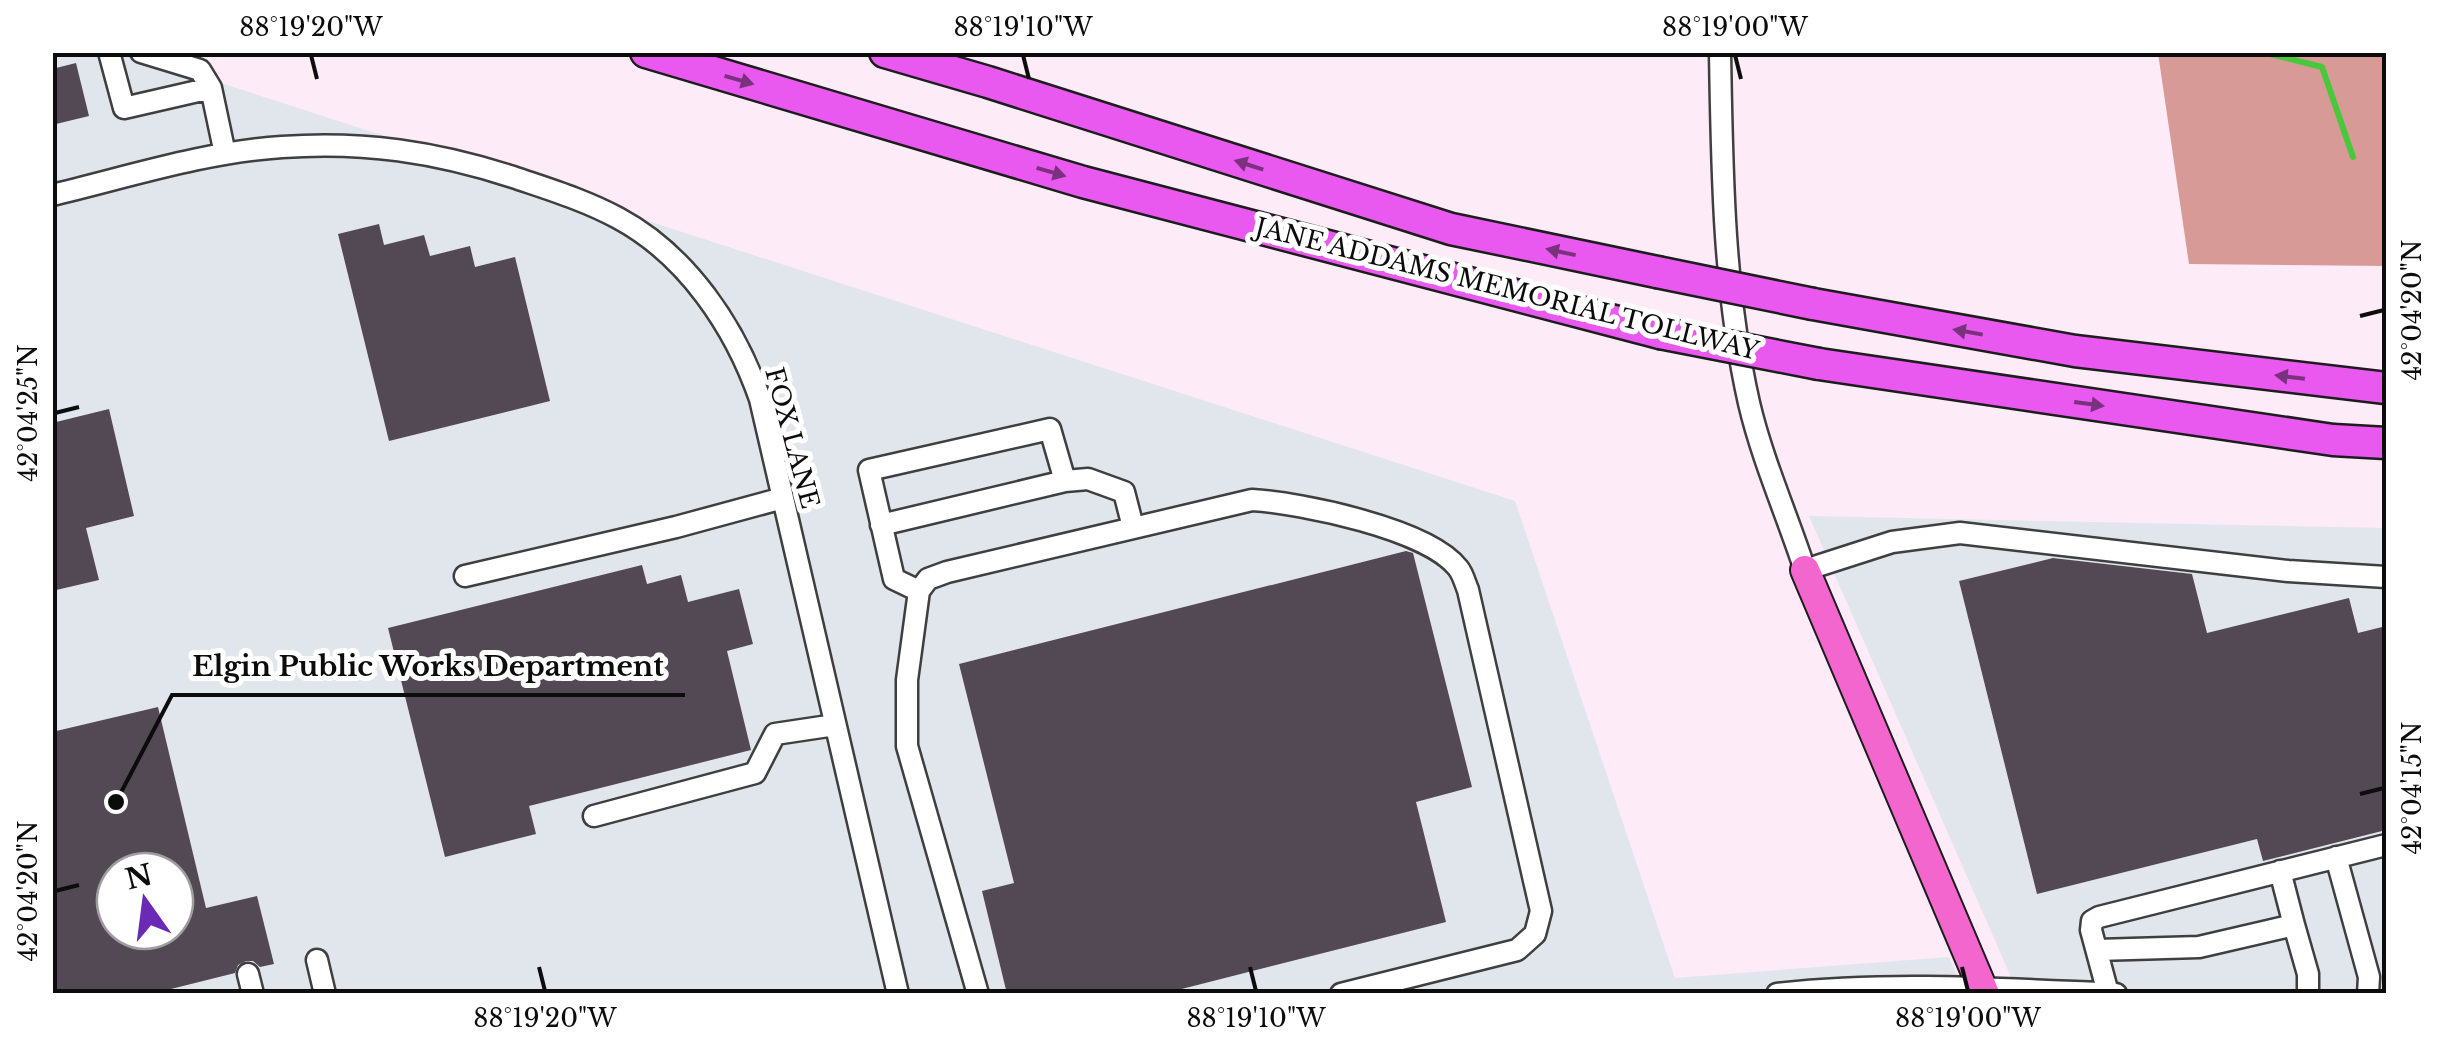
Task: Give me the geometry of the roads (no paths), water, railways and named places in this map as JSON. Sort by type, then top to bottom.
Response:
[{"type":"highway","name":"JANE ADDAMS MEMORIAL TOLLWAY","points":[[646,52],[1082,182],[1660,332],[1819,364],[2332,440],[2386,443]]},
{"type":"highway","name":"JANE ADDAMS MEMORIAL TOLLWAY","points":[[885,52],[1451,229],[1813,304],[2076,351],[2386,388]]},
{"type":"main road","points":[[1805,570],[1984,991]]},
{"type":"street","points":[[110,52],[124,108],[211,88]]},
{"type":"street","points":[[141,52],[200,70],[211,88],[225,154]]},
{"type":"street","points":[[1720,52],[1724,211],[1737,331],[1750,404],[1805,570],[1892,542],[1960,533],[2288,571],[2386,577]]},
{"type":"street","name":"FOX LANE","points":[[52,195],[225,154],[362,144],[435,154],[561,193],[620,219],[666,254],[699,286],[724,321],[760,399],[898,994]]},
{"type":"street","points":[[919,591],[894,579],[869,470],[1050,428],[1064,481]]},
{"type":"street","points":[[882,525],[1064,481],[1088,479],[1124,492],[1133,527]]},
{"type":"street","points":[[465,576],[676,528],[783,498]]},
{"type":"street","points":[[978,994],[907,746],[907,680],[919,591],[928,579],[947,572],[1252,500],[1290,502],[1336,512],[1442,554],[1459,569],[1468,590],[1541,919],[1535,934],[1517,950],[1341,994]]},
{"type":"street","points":[[594,816],[755,773],[776,734],[835,725]]},
{"type":"street","points":[[1778,994],[1818,989],[2112,993],[2092,930],[2092,921],[2099,916],[2386,845]]},
{"type":"street","points":[[2336,857],[2368,976],[2368,994]]},
{"type":"street","points":[[2280,872],[2308,974],[2308,994]]},
{"type":"street","points":[[2097,950],[2199,947],[2294,925]]},
{"type":"street","points":[[316,960],[325,994]]},
{"type":"waterway","points":[[2262,52],[2322,67],[2353,157]]},
{"type":"place","name":"Elgin Public Works Department","points":[[116,802]]}]
